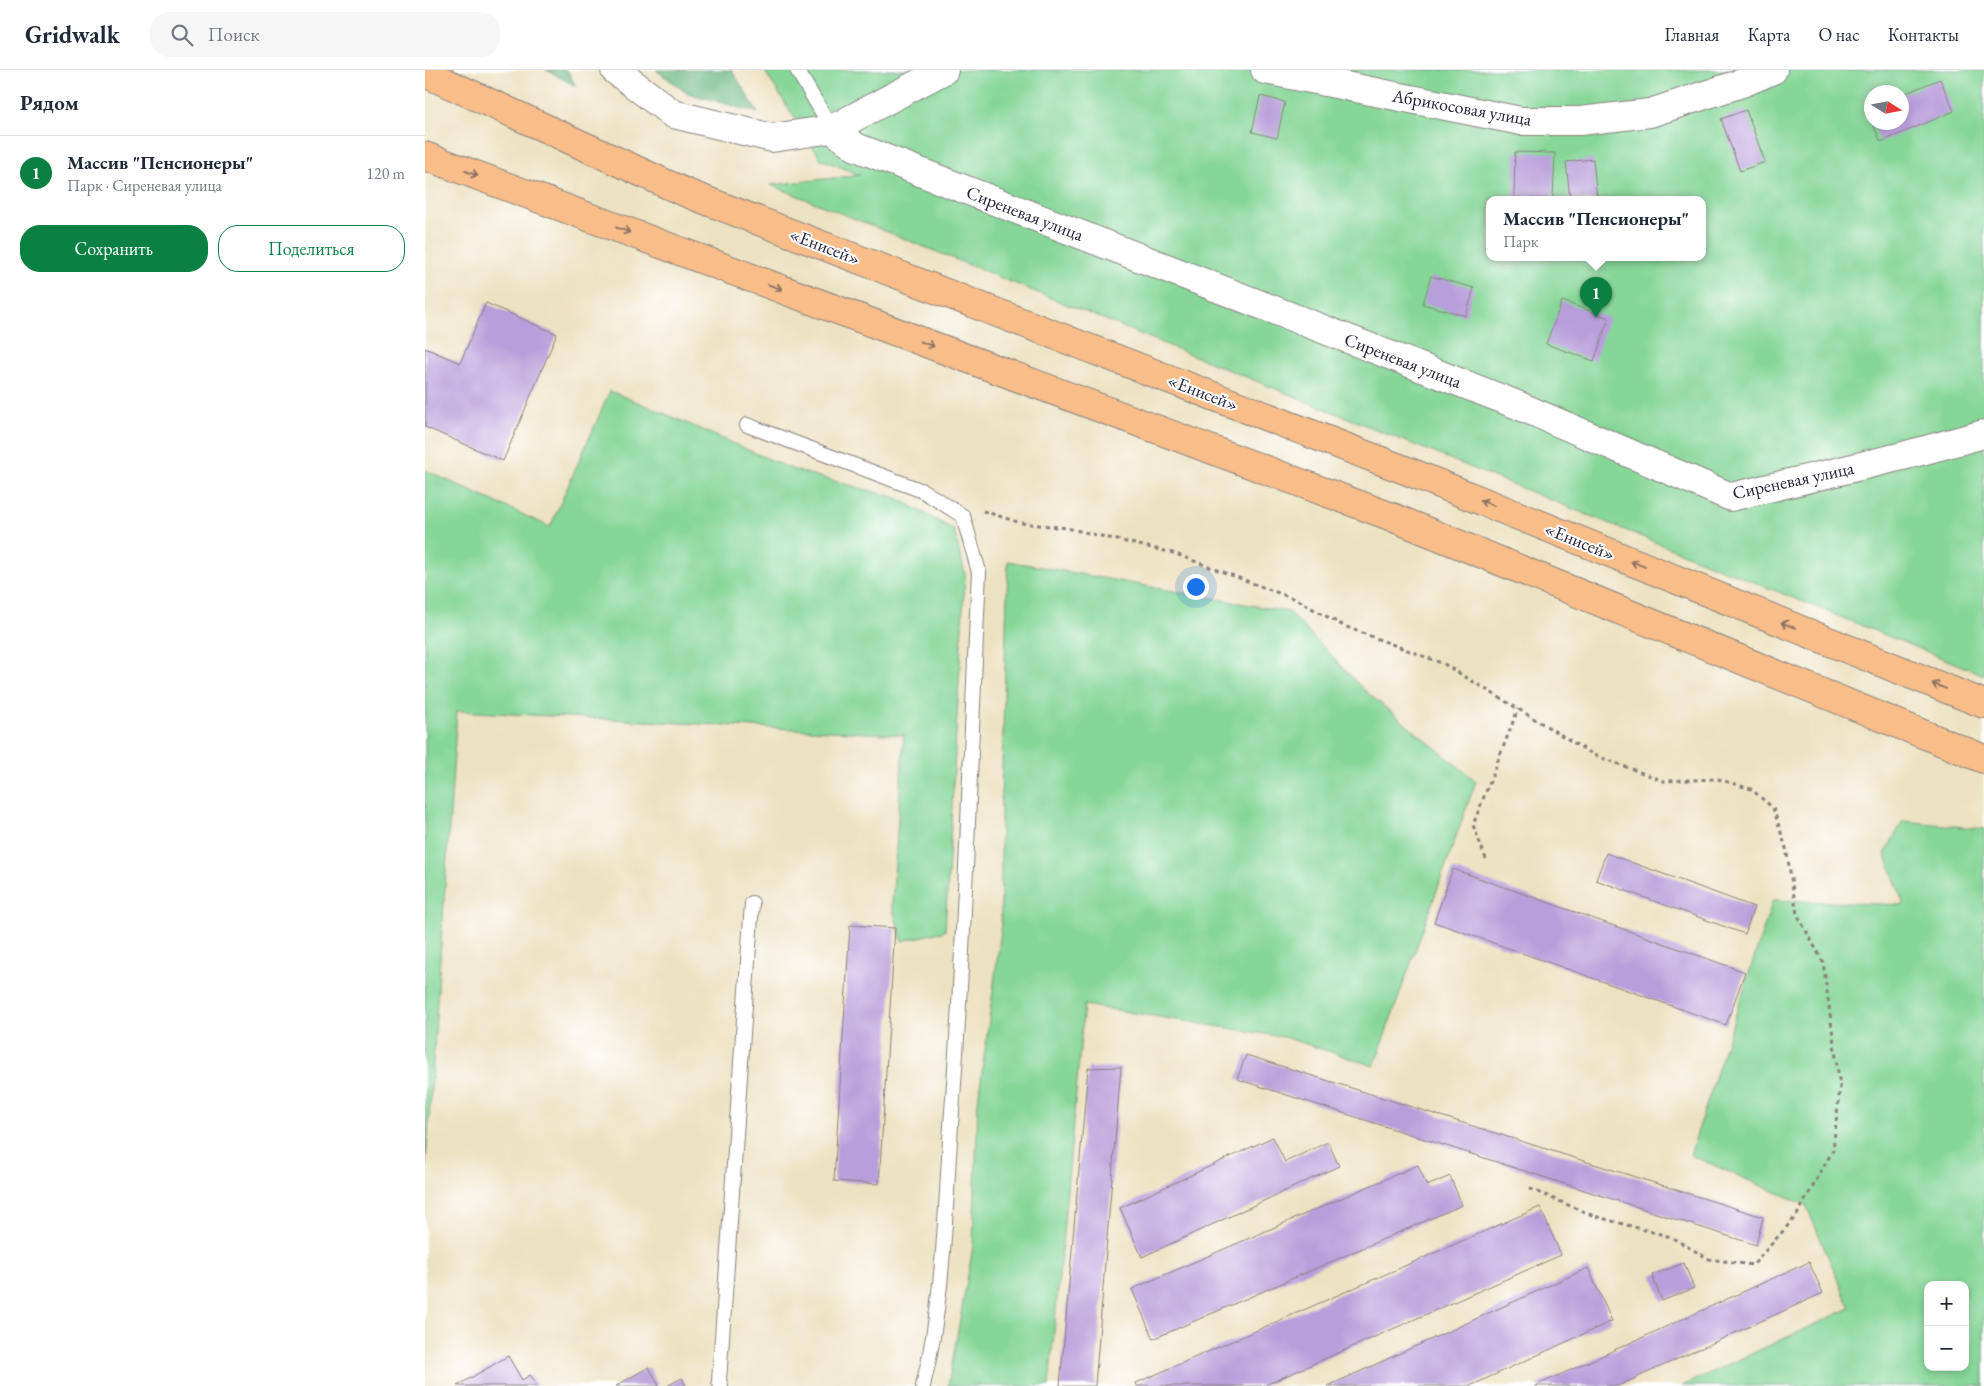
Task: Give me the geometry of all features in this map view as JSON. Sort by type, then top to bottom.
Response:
[{"type":"highway","points":[[455,70],[617,161]]},
{"type":"highway","name":"«Енисей»","points":[[425,73],[684,192],[1410,472],[1984,704]]},
{"type":"highway","points":[[425,156],[1391,517],[1984,758]]},
{"type":"street","points":[[615,70],[673,114],[772,138],[832,129],[944,70]]},
{"type":"street","name":"Абрикосовая улица","points":[[1270,71],[1521,121],[1580,121],[1650,113],[1743,76],[1773,70]]},
{"type":"street","name":"Сиреневая улица","points":[[832,129],[856,147],[1515,404],[1731,497],[1903,456],[1984,434]]},
{"type":"lane","points":[[797,70],[832,129]]},
{"type":"lane","points":[[747,425],[923,491],[963,516],[979,572],[957,1042],[934,1335],[923,1386]]},
{"type":"lane","points":[[721,1386],[719,1380],[752,904]]},
{"type":"path","points":[[976,509],[1021,524],[1067,528],[1173,553],[1297,600],[1344,626],[1444,664],[1594,755],[1664,781],[1718,779],[1751,788],[1773,808],[1786,848],[1797,914],[1823,962],[1840,1087],[1833,1150],[1797,1215],[1753,1265],[1709,1259],[1671,1237],[1594,1216],[1526,1187]]},
{"type":"path","points":[[1486,859],[1473,825],[1518,709]]},
{"type":"green space","points":[[546,70],[567,70],[576,86]]},
{"type":"green space","points":[[656,70],[732,70],[758,113],[687,93]]},
{"type":"green space","points":[[764,70],[1984,70],[1984,675],[771,185],[860,175],[821,159]]},
{"type":"green space","points":[[610,391],[794,470],[897,498],[954,530],[965,574],[945,931],[902,941],[892,905],[904,735],[457,711],[425,1178],[425,470],[550,527]]},
{"type":"green space","points":[[1008,561],[1289,612],[1364,690],[1476,781],[1374,1066],[1284,1037],[1084,1005],[1049,1386],[948,1386],[973,1247],[978,1102],[1001,931],[1001,800]]},
{"type":"green space","points":[[1903,821],[1984,829],[1984,1386],[1682,1386],[1850,1308],[1806,1205],[1690,1155],[1773,900],[1904,905],[1885,853]]},
{"type":"building","points":[[1940,79],[1954,111],[1881,142],[1876,130],[1909,130],[1909,92]]},
{"type":"building","points":[[1260,96],[1285,102],[1277,138],[1252,132]]},
{"type":"building","points":[[1746,110],[1765,162],[1740,171],[1721,119]]},
{"type":"building","points":[[1515,152],[1555,153],[1553,196],[1514,196]]},
{"type":"building","points":[[1593,159],[1597,196],[1570,196],[1566,162]]},
{"type":"building","points":[[1431,276],[1474,288],[1466,316],[1423,304]]},
{"type":"building","points":[[1562,301],[1609,318],[1594,361],[1546,344]]},
{"type":"building","points":[[486,303],[557,334],[503,461],[425,427],[425,348],[460,363]]},
{"type":"building","points":[[1606,853],[1754,907],[1745,934],[1596,880]]},
{"type":"building","points":[[1453,869],[1745,972],[1726,1025],[1434,922]]},
{"type":"building","points":[[850,925],[895,928],[879,1184],[834,1181]]},
{"type":"building","points":[[1246,1055],[1763,1217],[1756,1245],[1237,1079]]},
{"type":"building","points":[[1121,1067],[1095,1386],[1060,1386],[1088,1068]]},
{"type":"building","points":[[1273,1137],[1285,1162],[1328,1142],[1339,1166],[1142,1257],[1120,1208]]},
{"type":"building","points":[[1418,1165],[1427,1186],[1450,1176],[1462,1205],[1153,1339],[1132,1289]]},
{"type":"building","points":[[1540,1207],[1561,1255],[1263,1386],[1137,1386],[1136,1383]]},
{"type":"building","points":[[1809,1262],[1823,1293],[1618,1386],[1535,1386]]},
{"type":"building","points":[[1684,1263],[1694,1288],[1662,1301],[1652,1275]]},
{"type":"building","points":[[1588,1268],[1612,1321],[1470,1386],[1328,1386]]},
{"type":"building","points":[[508,1356],[522,1380],[530,1375],[537,1386],[457,1386]]},
{"type":"building","points":[[649,1367],[659,1386],[616,1386]]},
{"type":"building","points":[[682,1378],[686,1386],[667,1386]]},
{"type":"place","name":"Массив \"Пенсионеры\"","points":[[1596,318]]}]
